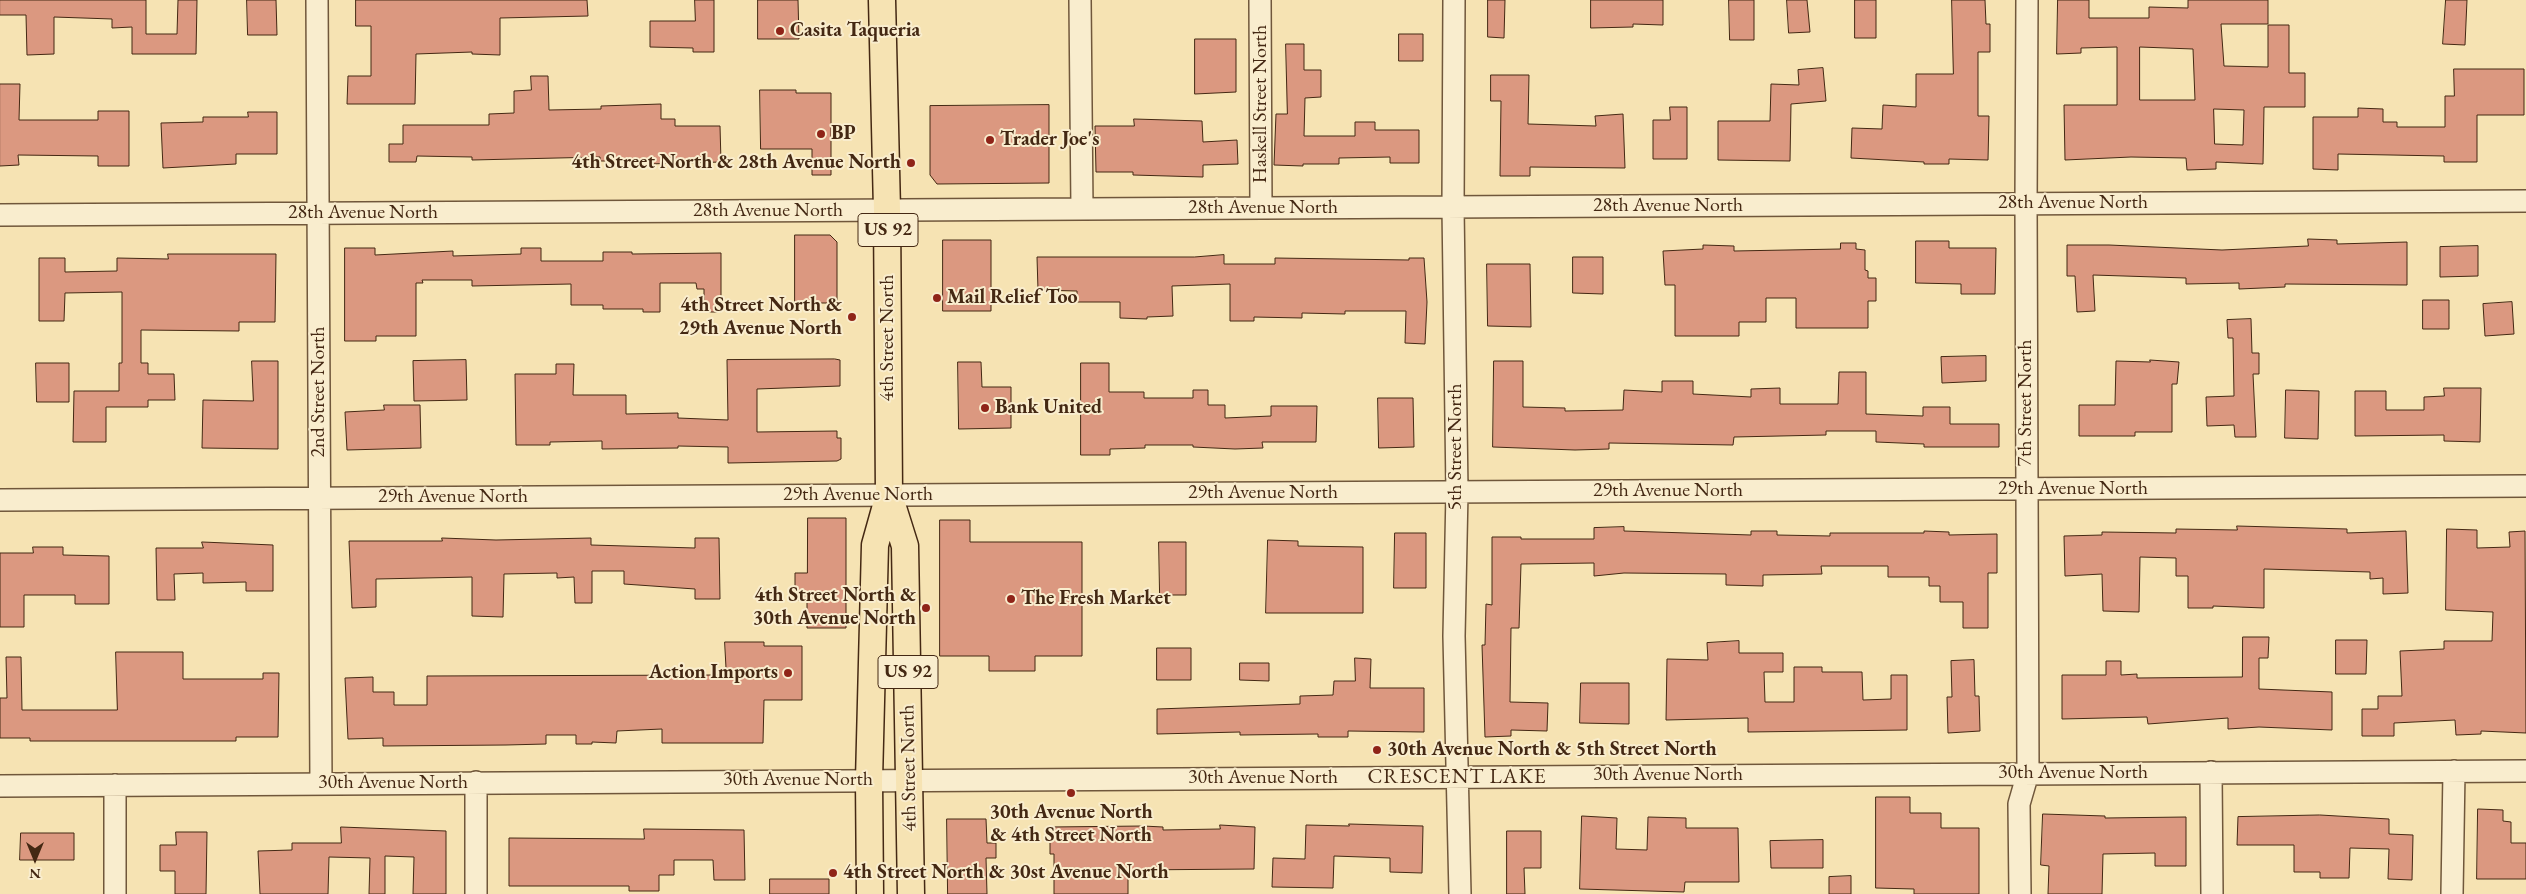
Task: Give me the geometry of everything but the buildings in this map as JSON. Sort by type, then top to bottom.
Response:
[{"type":"main road","name":"4th Street North","points":[[870,894],[869,780],[875,545],[889,495],[888,210],[882,0]]},
{"type":"main road","name":"4th Street North","points":[[889,495],[905,546],[910,780],[910,894]]},
{"type":"street","name":"2nd Street North","points":[[317,0],[321,783]]},
{"type":"street","points":[[1080,0],[1082,209]]},
{"type":"street","name":"Haskell Street North","points":[[1260,0],[1261,208]]},
{"type":"street","name":"5th Street North","points":[[1454,0],[1453,207],[1456,492],[1454,636],[1460,894]]},
{"type":"street","name":"7th Street North","points":[[2020,894],[2020,804],[2028,773],[2027,0]]},
{"type":"street","name":"28th Avenue North","points":[[0,215],[2526,201]]},
{"type":"street","name":"29th Avenue North","points":[[0,500],[2526,486]]},
{"type":"street","points":[[2452,894],[2454,771]]},
{"type":"street","name":"30th Avenue North","points":[[0,786],[2526,771]]},
{"type":"street","points":[[2211,772],[2212,894]]},
{"type":"street","points":[[476,782],[476,894]]},
{"type":"street","points":[[115,785],[115,894]]},
{"type":"place","name":"Casita Taqueria","points":[[780,31]]},
{"type":"place","name":"BP","points":[[821,134]]},
{"type":"place","name":"Trader Joe's","points":[[990,140]]},
{"type":"place","name":"4th Street North & 28th Avenue North","points":[[911,163]]},
{"type":"place","name":"Mail Relief Too","points":[[937,298]]},
{"type":"place","name":"4th Street North & 29th Avenue North","points":[[852,317]]},
{"type":"place","name":"Bank United","points":[[985,408]]},
{"type":"place","name":"The Fresh Market","points":[[1011,599]]},
{"type":"place","name":"4th Street North & 30th Avenue North","points":[[926,608]]},
{"type":"place","name":"Action Imports","points":[[788,673]]},
{"type":"place","name":"30th Avenue North & 5th Street North","points":[[1377,750]]},
{"type":"place","name":"30th Avenue North & 4th Street North","points":[[1071,793]]},
{"type":"place","name":"4th Street North & 30st Avenue North","points":[[833,873]]},
{"type":"district","name":"CRESCENT LAKE","points":[[1457,777]]}]
